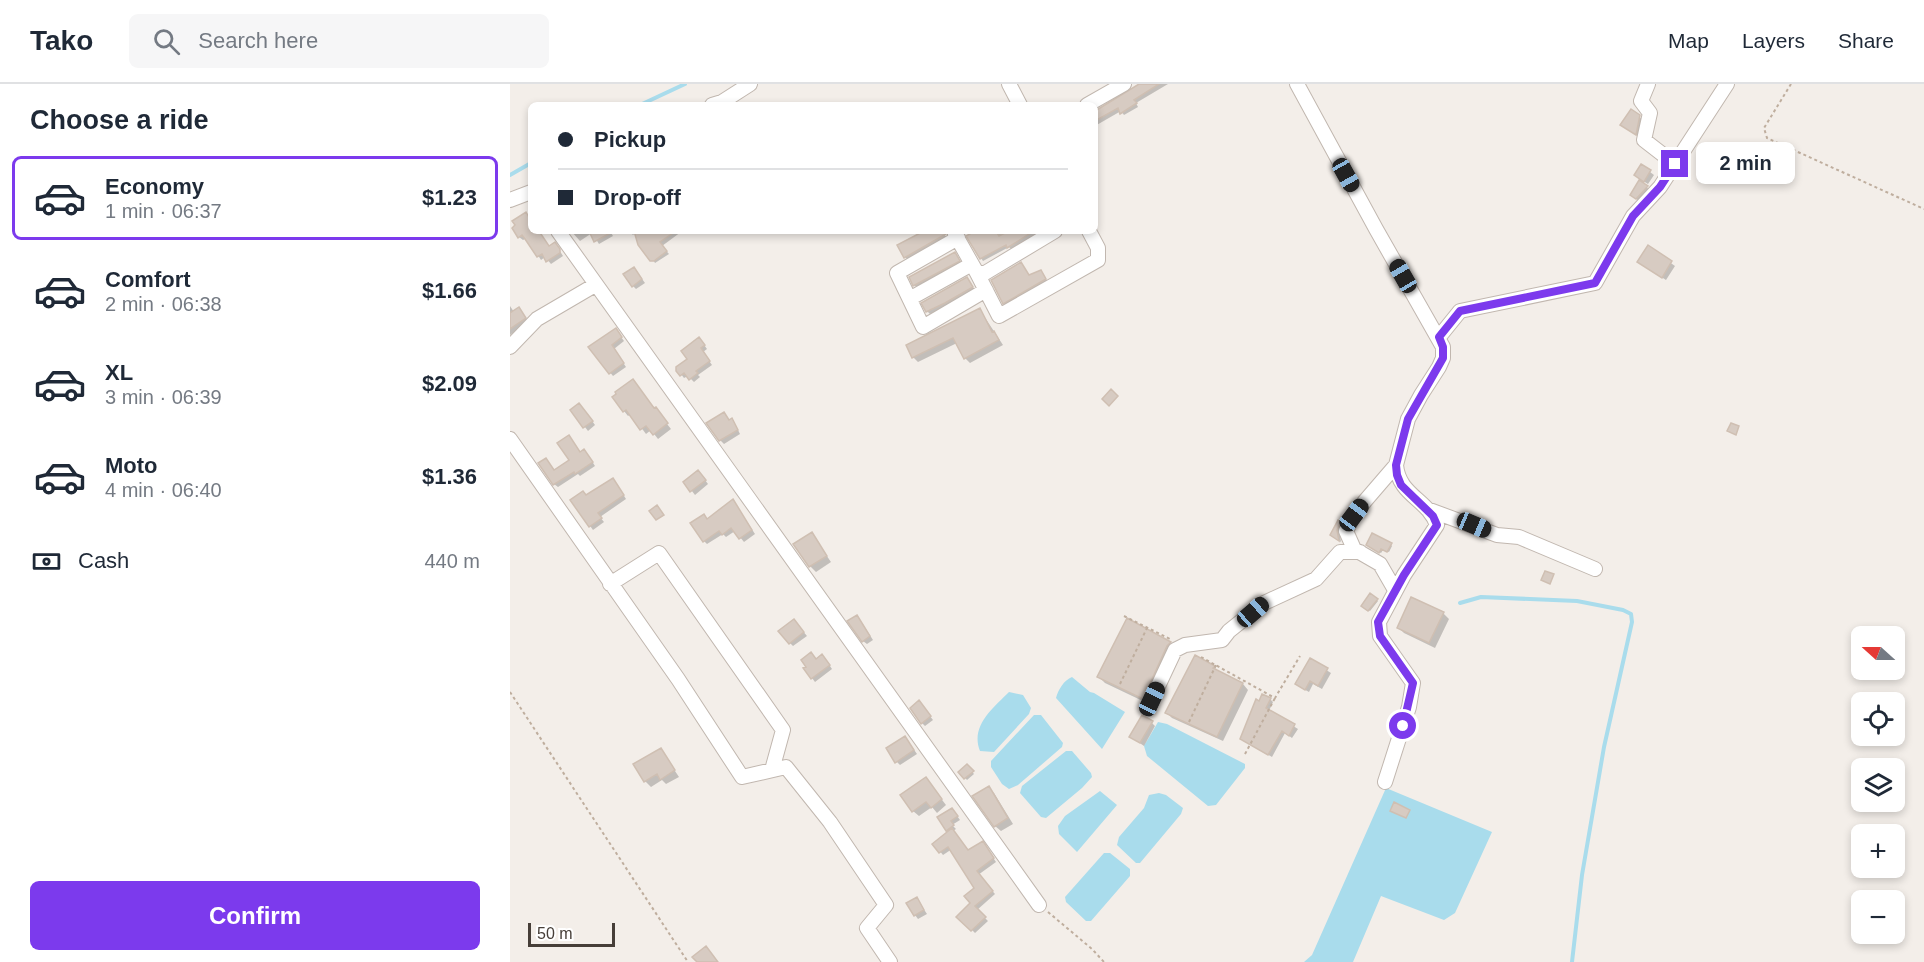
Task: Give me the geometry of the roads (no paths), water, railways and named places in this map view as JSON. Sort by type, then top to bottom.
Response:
[{"type":"street","points":[[722,102],[750,84]]},
{"type":"street","points":[[1009,84],[1018,102]]},
{"type":"street","points":[[1092,102],[1124,84]]},
{"type":"street","points":[[1297,84],[1443,347],[1443,358],[1408,419],[1396,465],[1401,485],[1433,516],[1437,525],[1395,590],[1378,622],[1380,636],[1413,683],[1409,707],[1384,782]]},
{"type":"street","points":[[1648,84],[1641,101],[1650,113],[1644,140],[1675,164]]},
{"type":"street","points":[[1439,337],[1460,311],[1595,283],[1633,216],[1660,187],[1727,84]]},
{"type":"street","points":[[510,200],[528,193]]},
{"type":"street","points":[[560,234],[1039,905]]},
{"type":"street","points":[[911,298],[974,268],[985,273],[1050,234]]},
{"type":"street","points":[[986,290],[924,327],[897,273],[957,235],[986,290],[999,316],[1094,264],[1098,260],[1098,248],[1091,234]]},
{"type":"street","points":[[510,347],[537,319],[595,285]]},
{"type":"street","points":[[510,439],[678,679],[742,777],[786,767],[830,822],[886,905],[867,928],[890,962]]},
{"type":"street","points":[[1395,590],[1380,564],[1354,549],[1346,531],[1360,508],[1396,465]]},
{"type":"street","points":[[1425,508],[1497,535],[1519,537],[1595,569]]},
{"type":"street","points":[[1152,699],[1175,650],[1182,646],[1222,640],[1229,631],[1264,603],[1316,579],[1340,552],[1360,552]]},
{"type":"street","points":[[610,584],[659,553],[783,730],[772,770]]},
{"type":"water","points":[[1072,677],[1090,692],[1125,712],[1102,749],[1056,698],[1066,680]]},
{"type":"water","points":[[1009,692],[1023,695],[1031,708],[1029,714],[994,752],[980,751],[978,733],[981,726],[990,711]]},
{"type":"water","points":[[1034,715],[1041,715],[1063,743],[1062,747],[1018,785],[1009,789],[1002,784],[991,767],[991,761]]},
{"type":"water","points":[[1158,722],[1167,724],[1245,764],[1245,768],[1216,805],[1208,806],[1147,756],[1144,746]]},
{"type":"water","points":[[1066,751],[1072,751],[1092,777],[1046,818],[1041,817],[1020,793],[1022,786]]},
{"type":"water","points":[[1386,788],[1492,832],[1455,913],[1444,920],[1381,896],[1353,962],[1304,962],[1312,955]]},
{"type":"water","points":[[1100,791],[1117,805],[1077,852],[1059,834],[1058,826],[1065,816]]},
{"type":"water","points":[[1159,793],[1166,795],[1183,808],[1181,814],[1140,863],[1136,863],[1117,845],[1119,837],[1144,808],[1149,795]]},
{"type":"water","points":[[1104,853],[1110,853],[1130,869],[1130,876],[1091,921],[1086,921],[1066,902],[1065,897]]},
{"type":"waterway","points":[[646,102],[685,84]]},
{"type":"waterway","points":[[510,175],[528,165]]},
{"type":"waterway","points":[[1460,603],[1481,597],[1577,601],[1623,610],[1631,614],[1632,622],[1604,747],[1582,875],[1572,962]]}]
